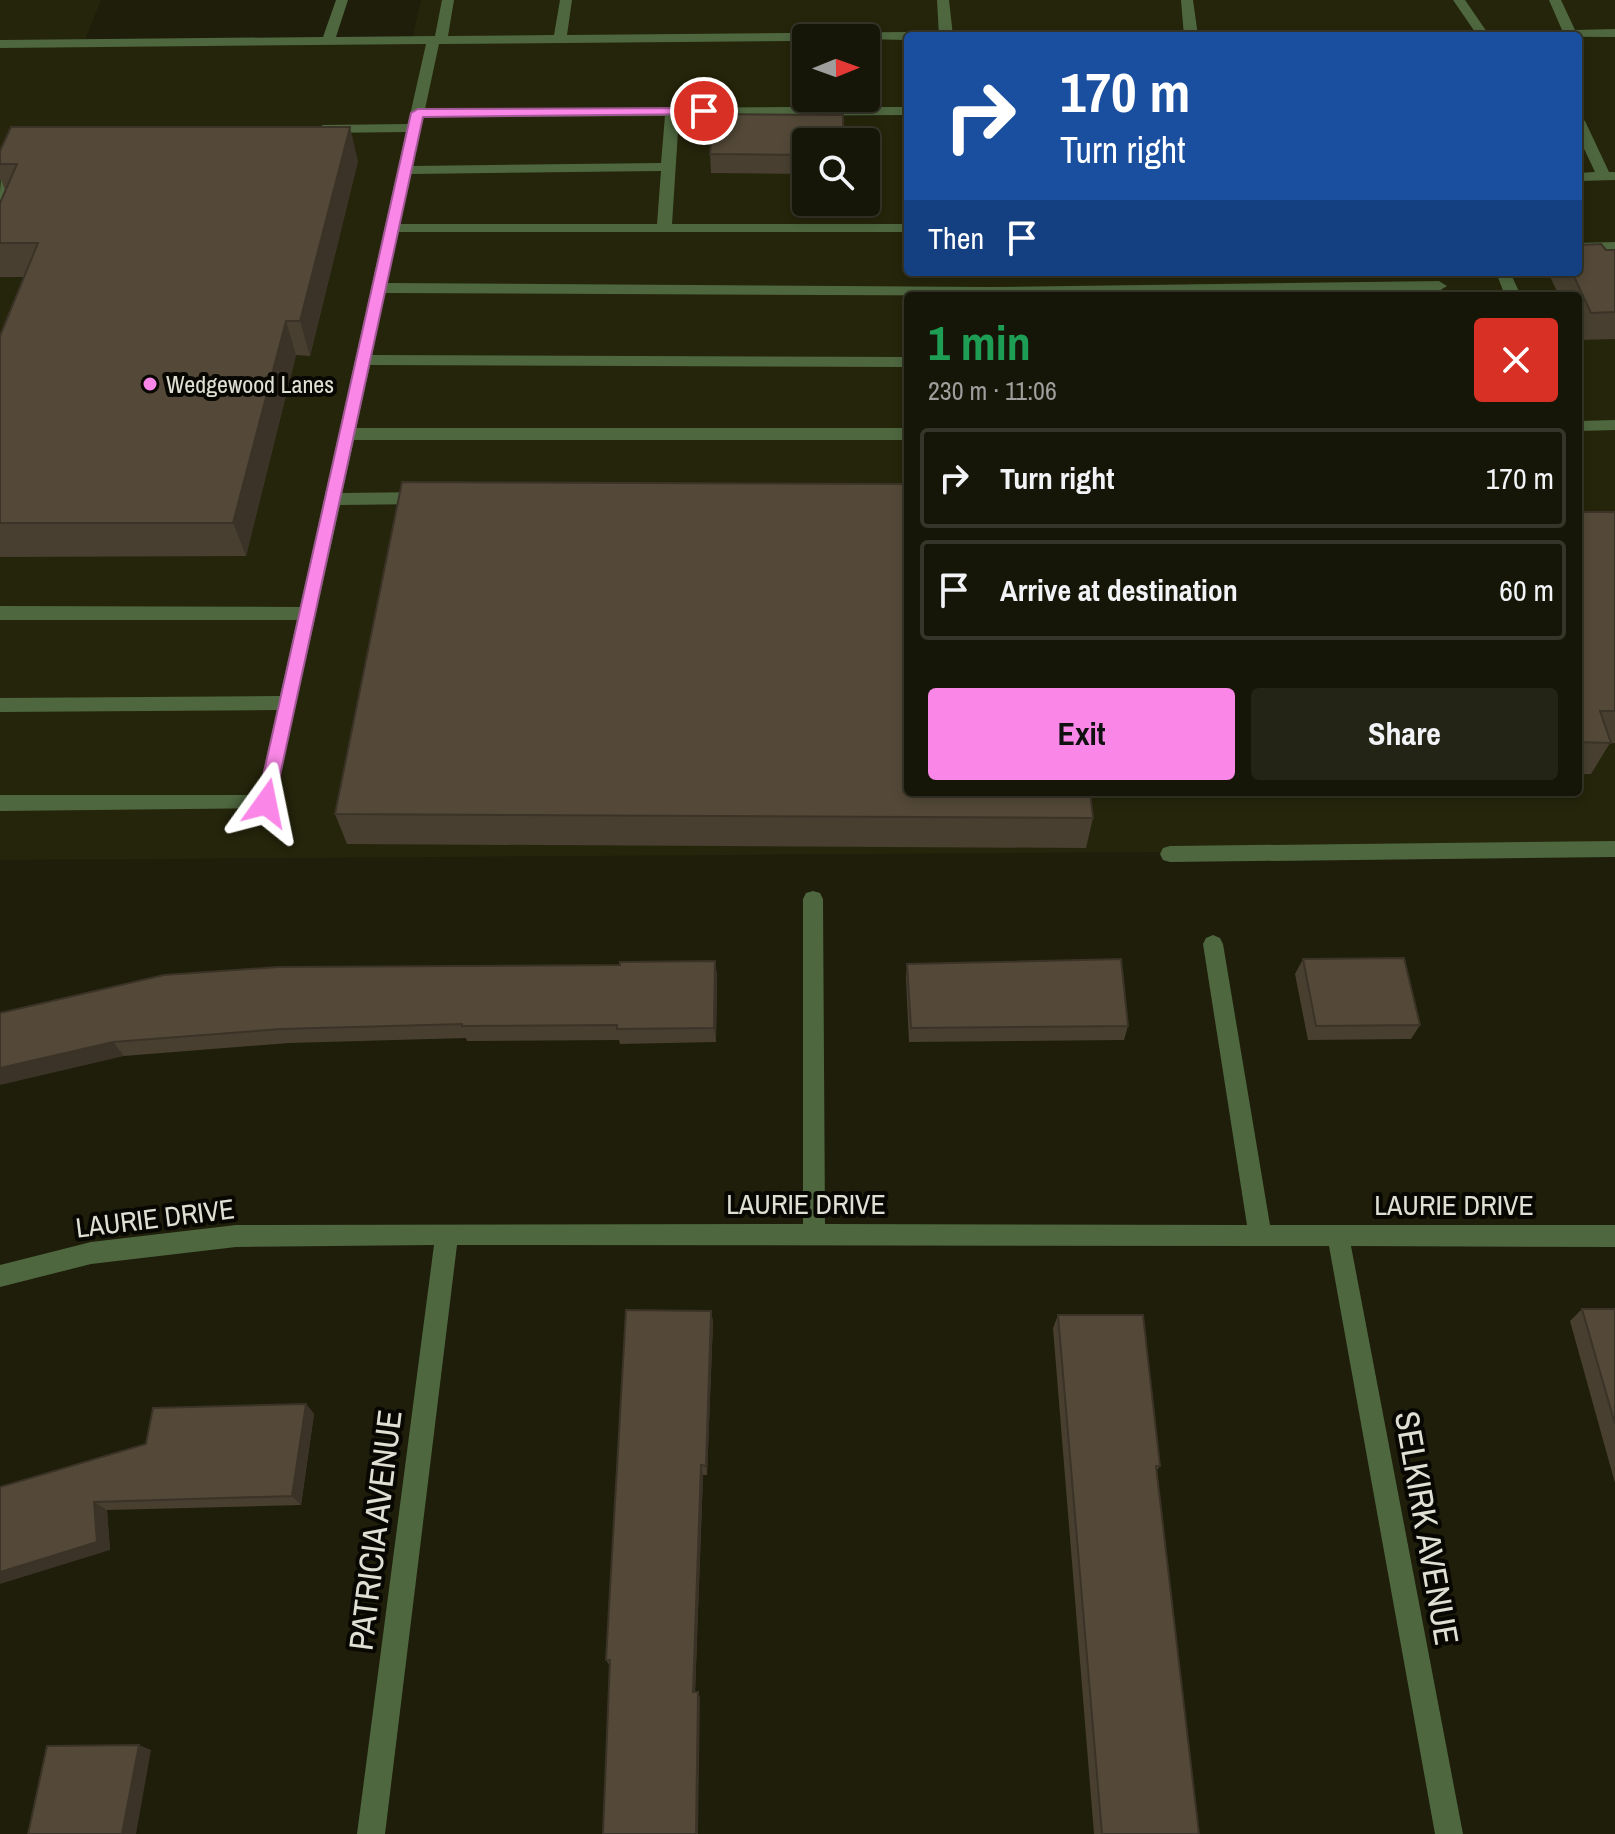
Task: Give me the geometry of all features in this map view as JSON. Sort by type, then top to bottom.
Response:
[{"type":"street","points":[[328,41],[342,0]]},
{"type":"street","points":[[0,803],[266,803],[416,121],[448,0]]},
{"type":"street","points":[[560,39],[566,0]]},
{"type":"street","points":[[943,0],[946,32]]},
{"type":"street","points":[[1187,0],[1191,32]]},
{"type":"street","points":[[1459,0],[1481,32]]},
{"type":"street","points":[[1555,0],[1569,32]]},
{"type":"street","points":[[1582,34],[1615,33]]},
{"type":"street","points":[[880,36],[904,36]]},
{"type":"street","points":[[0,44],[792,37]]},
{"type":"street","points":[[306,129],[416,121],[792,111]]},
{"type":"street","points":[[880,111],[904,111]]},
{"type":"street","points":[[664,228],[672,112]]},
{"type":"street","points":[[1582,128],[1609,176],[1582,177]]},
{"type":"street","points":[[0,197],[19,155]]},
{"type":"street","points":[[405,170],[668,167]]},
{"type":"street","points":[[392,228],[904,228]]},
{"type":"street","points":[[1587,252],[1615,247]]},
{"type":"street","points":[[1090,292],[1438,285]]},
{"type":"street","points":[[379,288],[904,293]]},
{"type":"street","points":[[364,360],[904,362]]},
{"type":"street","points":[[1582,426],[1615,425]]},
{"type":"street","points":[[347,434],[904,434]]},
{"type":"street","points":[[332,499],[444,498]]},
{"type":"street","points":[[0,613],[307,614]]},
{"type":"street","points":[[0,705],[287,703]]},
{"type":"street","points":[[1170,854],[1615,849]]},
{"type":"street","points":[[813,899],[814,1234]]},
{"type":"street","points":[[1213,944],[1260,1234]]},
{"type":"street","name":"PATRICIA AVENUE","points":[[371,1834],[447,1234]]},
{"type":"street","name":"SELKIRK AVENUE","points":[[1338,1235],[1449,1834]]},
{"type":"street","name":"LAURIE DRIVE","points":[[0,1276],[91,1253],[236,1236],[1615,1236]]},
{"type":"shaded area","points":[[0,0],[101,0],[84,43],[412,40],[421,0],[1615,0],[1615,849],[0,860]]},
{"type":"building","points":[[713,114],[843,115],[843,128],[792,128],[792,155],[710,154]]},
{"type":"building","name":"Wedgewood Lanes","points":[[11,127],[350,127],[300,321],[286,321],[233,523],[0,523],[0,336],[38,243],[0,243],[0,203],[17,164],[0,164],[0,151]]},
{"type":"building","points":[[1601,244],[1606,250],[1615,250],[1615,312],[1591,313],[1574,276],[1582,276],[1582,245]]},
{"type":"building","points":[[402,482],[904,484],[904,796],[1090,796],[1093,818],[335,814]]},
{"type":"building","points":[[1582,512],[1615,512],[1615,711],[1600,711],[1611,743],[1582,742]]},
{"type":"building","points":[[1404,958],[1420,1025],[1316,1026],[1303,959]]},
{"type":"building","points":[[1121,959],[1128,1026],[911,1028],[907,964]]},
{"type":"building","points":[[715,961],[714,1028],[617,1029],[617,1025],[462,1024],[281,1029],[113,1042],[0,1068],[0,1013],[164,975],[278,967],[620,965],[620,962]]},
{"type":"building","points":[[1582,1309],[1615,1309],[1615,1424]]},
{"type":"building","points":[[626,1310],[711,1311],[706,1466],[701,1465],[693,1692],[698,1692],[696,1834],[603,1834],[610,1660],[606,1660]]},
{"type":"building","points":[[1058,1315],[1143,1315],[1160,1466],[1156,1466],[1199,1834],[1102,1834]]},
{"type":"building","points":[[306,1404],[292,1496],[94,1502],[97,1542],[0,1572],[0,1487],[146,1444],[153,1408]]},
{"type":"building","points":[[139,1745],[122,1834],[28,1834],[47,1746]]},
{"type":"place","name":"Wedgewood Lanes","points":[[150,384]]},
{"type":"route","points":[[266,803],[418,113],[704,111]]}]
